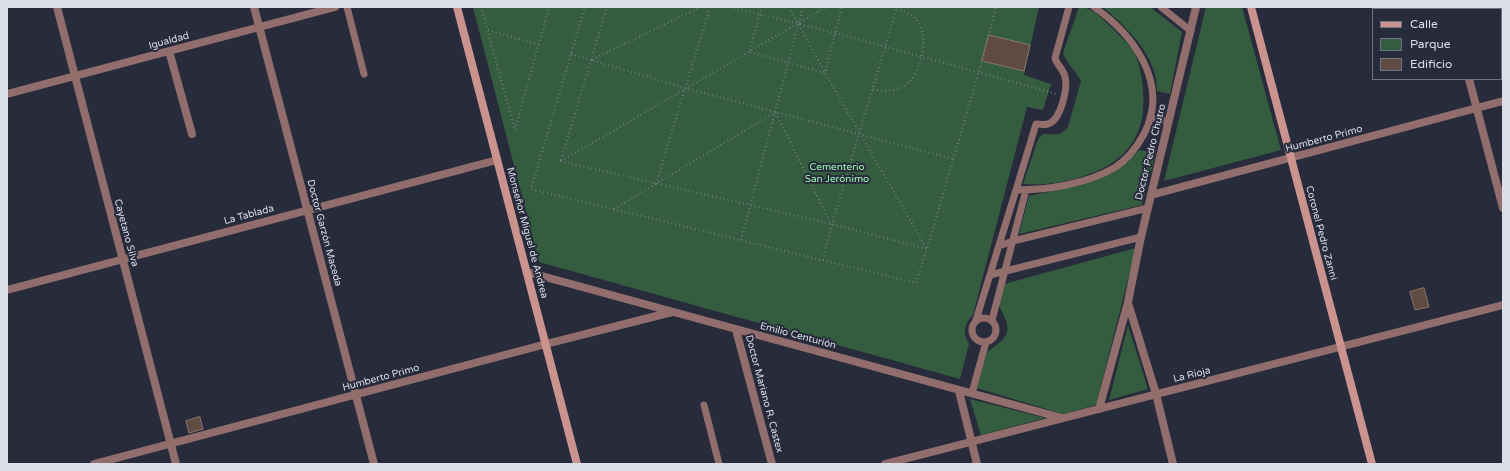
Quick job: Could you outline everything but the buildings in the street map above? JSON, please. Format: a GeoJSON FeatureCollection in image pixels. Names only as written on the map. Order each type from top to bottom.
{"type":"FeatureCollection","features":[{"type":"Feature","properties":{"kind":"main road","name":"Monseñor Miguel de Andrea"},"geometry":{"type":"LineString","coordinates":[[457,7],[578,464]]}},
{"type":"Feature","properties":{"kind":"main road","name":"Coronel Pedro Zanni"},"geometry":{"type":"LineString","coordinates":[[1251,7],[1372,464]]}},
{"type":"Feature","properties":{"kind":"street","name":"Cayetano Silva"},"geometry":{"type":"LineString","coordinates":[[57,7],[176,464]]}},
{"type":"Feature","properties":{"kind":"street","name":"Doctor Garzón Maceda"},"geometry":{"type":"LineString","coordinates":[[254,7],[374,464]]}},
{"type":"Feature","properties":{"kind":"street","name":"Igualdad"},"geometry":{"type":"LineString","coordinates":[[7,94],[335,7]]}},
{"type":"Feature","properties":{"kind":"street","name":"Doctor Pedro Chutro"},"geometry":{"type":"LineString","coordinates":[[1099,409],[1128,302],[1141,237],[1196,7]]}},
{"type":"Feature","properties":{"kind":"street"},"geometry":{"type":"LineString","coordinates":[[169,51],[192,134]]}},
{"type":"Feature","properties":{"kind":"street"},"geometry":{"type":"LineString","coordinates":[[1469,80],[1503,208]]}},
{"type":"Feature","properties":{"kind":"street","name":"Humberto Primo"},"geometry":{"type":"LineString","coordinates":[[1151,195],[1503,101]]}},
{"type":"Feature","properties":{"kind":"street","name":"La Tablada"},"geometry":{"type":"LineString","coordinates":[[7,290],[497,160]]}},
{"type":"Feature","properties":{"kind":"street","name":"Emilio Centurión"},"geometry":{"type":"LineString","coordinates":[[527,272],[959,391],[972,392],[1063,418]]}},
{"type":"Feature","properties":{"kind":"street","name":"Doctor Pedro Chutro"},"geometry":{"type":"LineString","coordinates":[[1128,302],[1156,394],[1173,464]]}},
{"type":"Feature","properties":{"kind":"street","name":"La Rioja"},"geometry":{"type":"LineString","coordinates":[[885,464],[1503,305]]}},
{"type":"Feature","properties":{"kind":"street","name":"Humberto Primo"},"geometry":{"type":"LineString","coordinates":[[94,464],[672,312]]}},
{"type":"Feature","properties":{"kind":"street","name":"Doctor Mariano R. Castex"},"geometry":{"type":"LineString","coordinates":[[736,330],[772,464]]}},
{"type":"Feature","properties":{"kind":"street"},"geometry":{"type":"LineString","coordinates":[[959,391],[977,464]]}},
{"type":"Feature","properties":{"kind":"lane"},"geometry":{"type":"LineString","coordinates":[[346,7],[364,74]]}},
{"type":"Feature","properties":{"kind":"lane"},"geometry":{"type":"LineString","coordinates":[[976,320],[984,317],[992,320],[997,331],[993,338],[986,342],[978,341],[973,335],[972,327],[976,320],[1036,124],[1048,124],[1054,121],[1058,115],[1066,90],[1065,76],[1055,58],[1069,7]]}},
{"type":"Feature","properties":{"kind":"lane"},"geometry":{"type":"LineString","coordinates":[[1016,190],[1060,186],[1100,175],[1115,167],[1128,157],[1139,143],[1146,128],[1150,117],[1152,96],[1150,79],[1145,63],[1136,48],[1115,23],[1094,7]]}},
{"type":"Feature","properties":{"kind":"lane"},"geometry":{"type":"LineString","coordinates":[[1161,7],[1191,31]]}},
{"type":"Feature","properties":{"kind":"lane"},"geometry":{"type":"LineString","coordinates":[[1150,117],[1169,122]]}},
{"type":"Feature","properties":{"kind":"lane"},"geometry":{"type":"LineString","coordinates":[[992,320],[1026,190]]}},
{"type":"Feature","properties":{"kind":"lane"},"geometry":{"type":"LineString","coordinates":[[999,246],[1013,241],[1148,208]]}},
{"type":"Feature","properties":{"kind":"lane"},"geometry":{"type":"LineString","coordinates":[[990,275],[1141,237]]}},
{"type":"Feature","properties":{"kind":"lane"},"geometry":{"type":"LineString","coordinates":[[972,392],[986,342]]}},
{"type":"Feature","properties":{"kind":"lane"},"geometry":{"type":"LineString","coordinates":[[704,405],[719,464]]}},
{"type":"Feature","properties":{"kind":"path"},"geometry":{"type":"LineString","coordinates":[[481,7],[515,130],[549,7]]}},
{"type":"Feature","properties":{"kind":"path"},"geometry":{"type":"LineString","coordinates":[[585,7],[531,189],[916,283],[979,73],[996,7]]}},
{"type":"Feature","properties":{"kind":"path"},"geometry":{"type":"LineString","coordinates":[[560,161],[607,7]]}},
{"type":"Feature","properties":{"kind":"path"},"geometry":{"type":"LineString","coordinates":[[591,60],[701,7]]}},
{"type":"Feature","properties":{"kind":"path"},"geometry":{"type":"LineString","coordinates":[[656,184],[710,7]]}},
{"type":"Feature","properties":{"kind":"path"},"geometry":{"type":"LineString","coordinates":[[730,7],[836,33],[1064,96]]}},
{"type":"Feature","properties":{"kind":"path"},"geometry":{"type":"LineString","coordinates":[[749,52],[762,7]]}},
{"type":"Feature","properties":{"kind":"path"},"geometry":{"type":"LineString","coordinates":[[789,7],[825,73],[927,249]]}},
{"type":"Feature","properties":{"kind":"path"},"geometry":{"type":"LineString","coordinates":[[741,240],[803,7]]}},
{"type":"Feature","properties":{"kind":"path"},"geometry":{"type":"LineString","coordinates":[[560,161],[826,7]]}},
{"type":"Feature","properties":{"kind":"path"},"geometry":{"type":"LineString","coordinates":[[825,73],[842,7]]}},
{"type":"Feature","properties":{"kind":"path"},"geometry":{"type":"LineString","coordinates":[[823,260],[832,224],[897,8],[915,18],[922,28],[924,42],[921,57],[914,76],[908,83],[892,91],[885,92],[873,89]]}},
{"type":"Feature","properties":{"kind":"path"},"geometry":{"type":"LineString","coordinates":[[487,30],[538,45]]}},
{"type":"Feature","properties":{"kind":"path"},"geometry":{"type":"LineString","coordinates":[[749,52],[825,73]]}},
{"type":"Feature","properties":{"kind":"path"},"geometry":{"type":"LineString","coordinates":[[571,54],[685,88],[953,159]]}},
{"type":"Feature","properties":{"kind":"path"},"geometry":{"type":"LineString","coordinates":[[614,209],[776,112]]}},
{"type":"Feature","properties":{"kind":"path"},"geometry":{"type":"LineString","coordinates":[[776,112],[832,224]]}},
{"type":"Feature","properties":{"kind":"path"},"geometry":{"type":"LineString","coordinates":[[560,161],[832,224],[927,249]]}},
{"type":"Feature","properties":{"kind":"green space","name":"Cementerio San Jerónimo"},"geometry":{"type":"Polygon","coordinates":[[[473,7],[1039,7],[1024,75],[1051,84],[1043,110],[1027,107],[973,315],[965,329],[965,336],[969,344],[960,379],[539,262],[473,7]]]}},
{"type":"Feature","properties":{"kind":"green space"},"geometry":{"type":"Polygon","coordinates":[[[1079,7],[1084,7],[1099,16],[1129,45],[1134,52],[1138,61],[1143,91],[1143,110],[1140,126],[1134,141],[1125,152],[1113,162],[1099,170],[1083,176],[1050,184],[1023,184],[1038,139],[1043,134],[1060,134],[1068,127],[1081,81],[1063,53],[1079,7]]]}},
{"type":"Feature","properties":{"kind":"green space"},"geometry":{"type":"Polygon","coordinates":[[[1103,7],[1150,7],[1182,32],[1170,94],[1157,91],[1156,78],[1147,54],[1122,24],[1103,7]]]}},
{"type":"Feature","properties":{"kind":"green space"},"geometry":{"type":"Polygon","coordinates":[[[1206,7],[1242,7],[1281,150],[1164,181],[1206,7]]]}},
{"type":"Feature","properties":{"kind":"green space"},"geometry":{"type":"Polygon","coordinates":[[[1139,150],[1156,153],[1142,205],[1019,234],[1029,196],[1081,185],[1127,162],[1139,150]]]}},
{"type":"Feature","properties":{"kind":"green space"},"geometry":{"type":"Polygon","coordinates":[[[1136,248],[1096,405],[1063,414],[977,388],[987,352],[1001,342],[1007,332],[1006,321],[999,306],[1004,284],[1136,248]]]}},
{"type":"Feature","properties":{"kind":"green space"},"geometry":{"type":"Polygon","coordinates":[[[1128,325],[1148,389],[1109,400],[1128,325]]]}},
{"type":"Feature","properties":{"kind":"green space"},"geometry":{"type":"Polygon","coordinates":[[[970,399],[1045,418],[981,435],[970,399]]]}}]}
